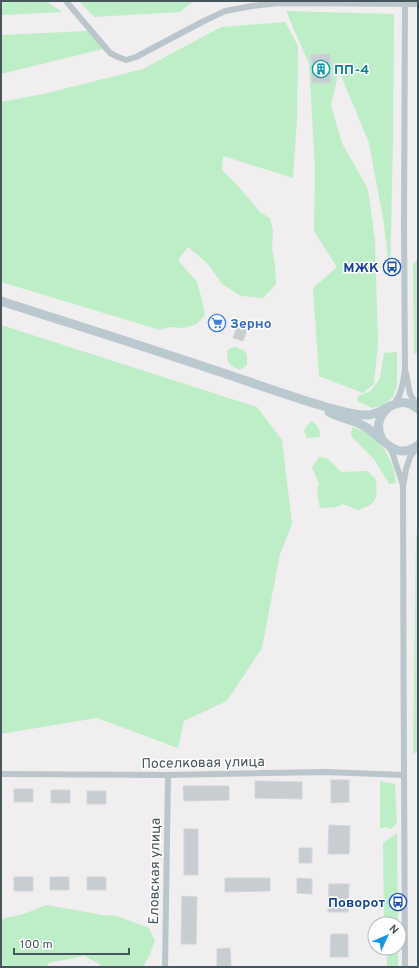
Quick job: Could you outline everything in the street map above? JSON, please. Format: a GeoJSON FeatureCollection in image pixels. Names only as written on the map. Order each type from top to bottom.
{"type":"FeatureCollection","features":[{"type":"Feature","properties":{"kind":"main road"},"geometry":{"type":"LineString","coordinates":[[1,301],[214,370],[273,391],[353,414],[370,415],[394,404],[401,403],[408,403],[418,408]]}},
{"type":"Feature","properties":{"kind":"main road"},"geometry":{"type":"LineString","coordinates":[[302,400],[332,414],[364,426],[392,448],[400,451],[409,450],[418,445]]}},
{"type":"Feature","properties":{"kind":"main road"},"geometry":{"type":"LineString","coordinates":[[385,443],[379,434],[378,423],[380,416],[384,411],[394,404]]}},
{"type":"Feature","properties":{"kind":"street"},"geometry":{"type":"LineString","coordinates":[[66,1],[110,53],[118,58],[126,60],[136,57],[226,11],[252,6],[279,3],[332,2],[418,4]]}},
{"type":"Feature","properties":{"kind":"street"},"geometry":{"type":"LineString","coordinates":[[405,4],[405,370],[410,394],[418,408]]}},
{"type":"Feature","properties":{"kind":"street"},"geometry":{"type":"LineString","coordinates":[[394,404],[400,394],[405,370]]}},
{"type":"Feature","properties":{"kind":"street"},"geometry":{"type":"LineString","coordinates":[[385,443],[392,452],[403,487]]}},
{"type":"Feature","properties":{"kind":"street"},"geometry":{"type":"LineString","coordinates":[[404,967],[403,487],[410,456],[418,445]]}},
{"type":"Feature","properties":{"kind":"street","name":"Поселковая улица"},"geometry":{"type":"LineString","coordinates":[[1,774],[325,772],[404,775]]}},
{"type":"Feature","properties":{"kind":"street","name":"Еловская улица"},"geometry":{"type":"LineString","coordinates":[[165,967],[168,774]]}},
{"type":"Feature","properties":{"kind":"green space"},"geometry":{"type":"Polygon","coordinates":[[[1,1],[46,1],[62,12],[1,15],[1,1]]]}},
{"type":"Feature","properties":{"kind":"green space"},"geometry":{"type":"Polygon","coordinates":[[[79,1],[194,1],[180,12],[94,17],[79,1]]]}},
{"type":"Feature","properties":{"kind":"green space"},"geometry":{"type":"Polygon","coordinates":[[[286,11],[394,14],[390,279],[384,224],[369,143],[339,71],[331,105],[342,143],[368,189],[375,240],[378,344],[374,384],[363,393],[319,376],[313,288],[337,267],[314,231],[315,167],[309,64],[286,11]]]}},
{"type":"Feature","properties":{"kind":"green space"},"geometry":{"type":"Polygon","coordinates":[[[285,22],[298,46],[297,119],[293,178],[223,156],[222,170],[260,212],[270,218],[273,231],[272,248],[276,284],[263,298],[241,296],[222,284],[208,264],[188,247],[178,260],[197,282],[205,315],[197,324],[184,328],[169,327],[160,330],[1,282],[1,102],[43,94],[143,69],[221,27],[285,22]]]}},
{"type":"Feature","properties":{"kind":"green space"},"geometry":{"type":"Polygon","coordinates":[[[88,31],[103,49],[1,74],[1,35],[88,31]]]}},
{"type":"Feature","properties":{"kind":"green space"},"geometry":{"type":"Polygon","coordinates":[[[418,259],[418,353],[414,354],[413,264],[418,259]]]}},
{"type":"Feature","properties":{"kind":"green space"},"geometry":{"type":"Polygon","coordinates":[[[1,325],[257,407],[282,440],[292,524],[280,554],[262,648],[227,701],[184,721],[178,748],[97,718],[1,734],[1,325]]]}},
{"type":"Feature","properties":{"kind":"green space"},"geometry":{"type":"Polygon","coordinates":[[[236,347],[245,351],[247,356],[247,365],[240,370],[233,367],[227,358],[227,351],[230,348],[236,347]]]}},
{"type":"Feature","properties":{"kind":"green space"},"geometry":{"type":"Polygon","coordinates":[[[397,352],[397,385],[393,397],[384,405],[372,408],[357,401],[358,396],[371,391],[380,378],[384,353],[397,352]]]}},
{"type":"Feature","properties":{"kind":"green space"},"geometry":{"type":"Polygon","coordinates":[[[312,421],[316,424],[320,431],[320,437],[307,438],[304,431],[307,425],[312,421]]]}},
{"type":"Feature","properties":{"kind":"green space"},"geometry":{"type":"Polygon","coordinates":[[[352,427],[363,431],[374,438],[385,450],[393,467],[396,483],[389,484],[374,459],[351,436],[352,427]]]}},
{"type":"Feature","properties":{"kind":"green space"},"geometry":{"type":"Polygon","coordinates":[[[319,457],[327,458],[341,472],[367,471],[375,478],[376,481],[377,493],[375,500],[369,506],[358,510],[343,504],[337,507],[320,508],[317,493],[319,484],[312,467],[319,457]]]}},
{"type":"Feature","properties":{"kind":"green space"},"geometry":{"type":"Polygon","coordinates":[[[418,532],[418,751],[413,754],[416,536],[418,532]]]}},
{"type":"Feature","properties":{"kind":"green space"},"geometry":{"type":"Polygon","coordinates":[[[380,781],[395,784],[397,823],[391,829],[385,827],[380,829],[380,781]]]}},
{"type":"Feature","properties":{"kind":"green space"},"geometry":{"type":"Polygon","coordinates":[[[397,833],[398,916],[384,916],[383,843],[397,833]]]}},
{"type":"Feature","properties":{"kind":"green space"},"geometry":{"type":"Polygon","coordinates":[[[46,905],[117,916],[149,928],[155,941],[143,967],[100,967],[100,964],[84,956],[48,963],[47,967],[2,967],[1,921],[5,918],[24,914],[46,905]]]}},
{"type":"Feature","properties":{"kind":"green space"},"geometry":{"type":"Polygon","coordinates":[[[387,956],[398,956],[398,967],[387,967],[387,956]]]}},
{"type":"Feature","properties":{"kind":"building","name":"ПП-4"},"geometry":{"type":"Polygon","coordinates":[[[330,54],[331,83],[312,83],[311,55],[330,54]]]}},
{"type":"Feature","properties":{"kind":"building"},"geometry":{"type":"Polygon","coordinates":[[[213,315],[226,321],[222,331],[209,326],[213,315]]]}},
{"type":"Feature","properties":{"kind":"building"},"geometry":{"type":"Polygon","coordinates":[[[239,321],[249,324],[243,341],[233,338],[239,321]]]}},
{"type":"Feature","properties":{"kind":"building"},"geometry":{"type":"Polygon","coordinates":[[[331,780],[349,780],[349,802],[331,803],[331,780]]]}},
{"type":"Feature","properties":{"kind":"building"},"geometry":{"type":"Polygon","coordinates":[[[255,781],[302,782],[302,799],[255,798],[255,781]]]}},
{"type":"Feature","properties":{"kind":"building"},"geometry":{"type":"Polygon","coordinates":[[[183,786],[229,786],[229,800],[184,801],[183,786]]]}},
{"type":"Feature","properties":{"kind":"building"},"geometry":{"type":"Polygon","coordinates":[[[14,789],[33,789],[33,802],[14,802],[14,789]]]}},
{"type":"Feature","properties":{"kind":"building"},"geometry":{"type":"Polygon","coordinates":[[[51,790],[70,790],[70,803],[51,803],[51,790]]]}},
{"type":"Feature","properties":{"kind":"building"},"geometry":{"type":"Polygon","coordinates":[[[87,791],[106,791],[106,804],[87,804],[87,791]]]}},
{"type":"Feature","properties":{"kind":"building"},"geometry":{"type":"Polygon","coordinates":[[[329,825],[350,826],[349,854],[328,854],[329,825]]]}},
{"type":"Feature","properties":{"kind":"building"},"geometry":{"type":"Polygon","coordinates":[[[184,829],[198,829],[198,875],[184,875],[184,829]]]}},
{"type":"Feature","properties":{"kind":"building"},"geometry":{"type":"Polygon","coordinates":[[[299,848],[312,848],[312,863],[299,863],[299,848]]]}},
{"type":"Feature","properties":{"kind":"building"},"geometry":{"type":"Polygon","coordinates":[[[14,877],[33,877],[33,891],[14,891],[14,877]]]}},
{"type":"Feature","properties":{"kind":"building"},"geometry":{"type":"Polygon","coordinates":[[[50,877],[69,877],[69,890],[50,890],[50,877]]]}},
{"type":"Feature","properties":{"kind":"building"},"geometry":{"type":"Polygon","coordinates":[[[87,877],[106,877],[106,890],[87,890],[87,877]]]}},
{"type":"Feature","properties":{"kind":"building"},"geometry":{"type":"Polygon","coordinates":[[[225,878],[270,878],[270,891],[225,892],[225,878]]]}},
{"type":"Feature","properties":{"kind":"building"},"geometry":{"type":"Polygon","coordinates":[[[297,878],[312,879],[312,894],[297,893],[297,878]]]}},
{"type":"Feature","properties":{"kind":"building"},"geometry":{"type":"Polygon","coordinates":[[[329,884],[349,884],[348,912],[328,912],[329,884]]]}},
{"type":"Feature","properties":{"kind":"building"},"geometry":{"type":"Polygon","coordinates":[[[182,896],[197,897],[196,944],[181,944],[182,896]]]}},
{"type":"Feature","properties":{"kind":"building"},"geometry":{"type":"Polygon","coordinates":[[[331,934],[348,934],[348,957],[330,957],[331,934]]]}},
{"type":"Feature","properties":{"kind":"building"},"geometry":{"type":"Polygon","coordinates":[[[230,948],[231,967],[217,967],[217,949],[230,948]]]}},
{"type":"Feature","properties":{"kind":"place","name":"ПП-4"},"geometry":{"type":"Point","coordinates":[321,69]}},
{"type":"Feature","properties":{"kind":"place","name":"МЖК"},"geometry":{"type":"Point","coordinates":[392,267]}},
{"type":"Feature","properties":{"kind":"place","name":"Зерно"},"geometry":{"type":"Point","coordinates":[217,323]}},
{"type":"Feature","properties":{"kind":"place","name":"Поворот"},"geometry":{"type":"Point","coordinates":[398,902]}}]}
